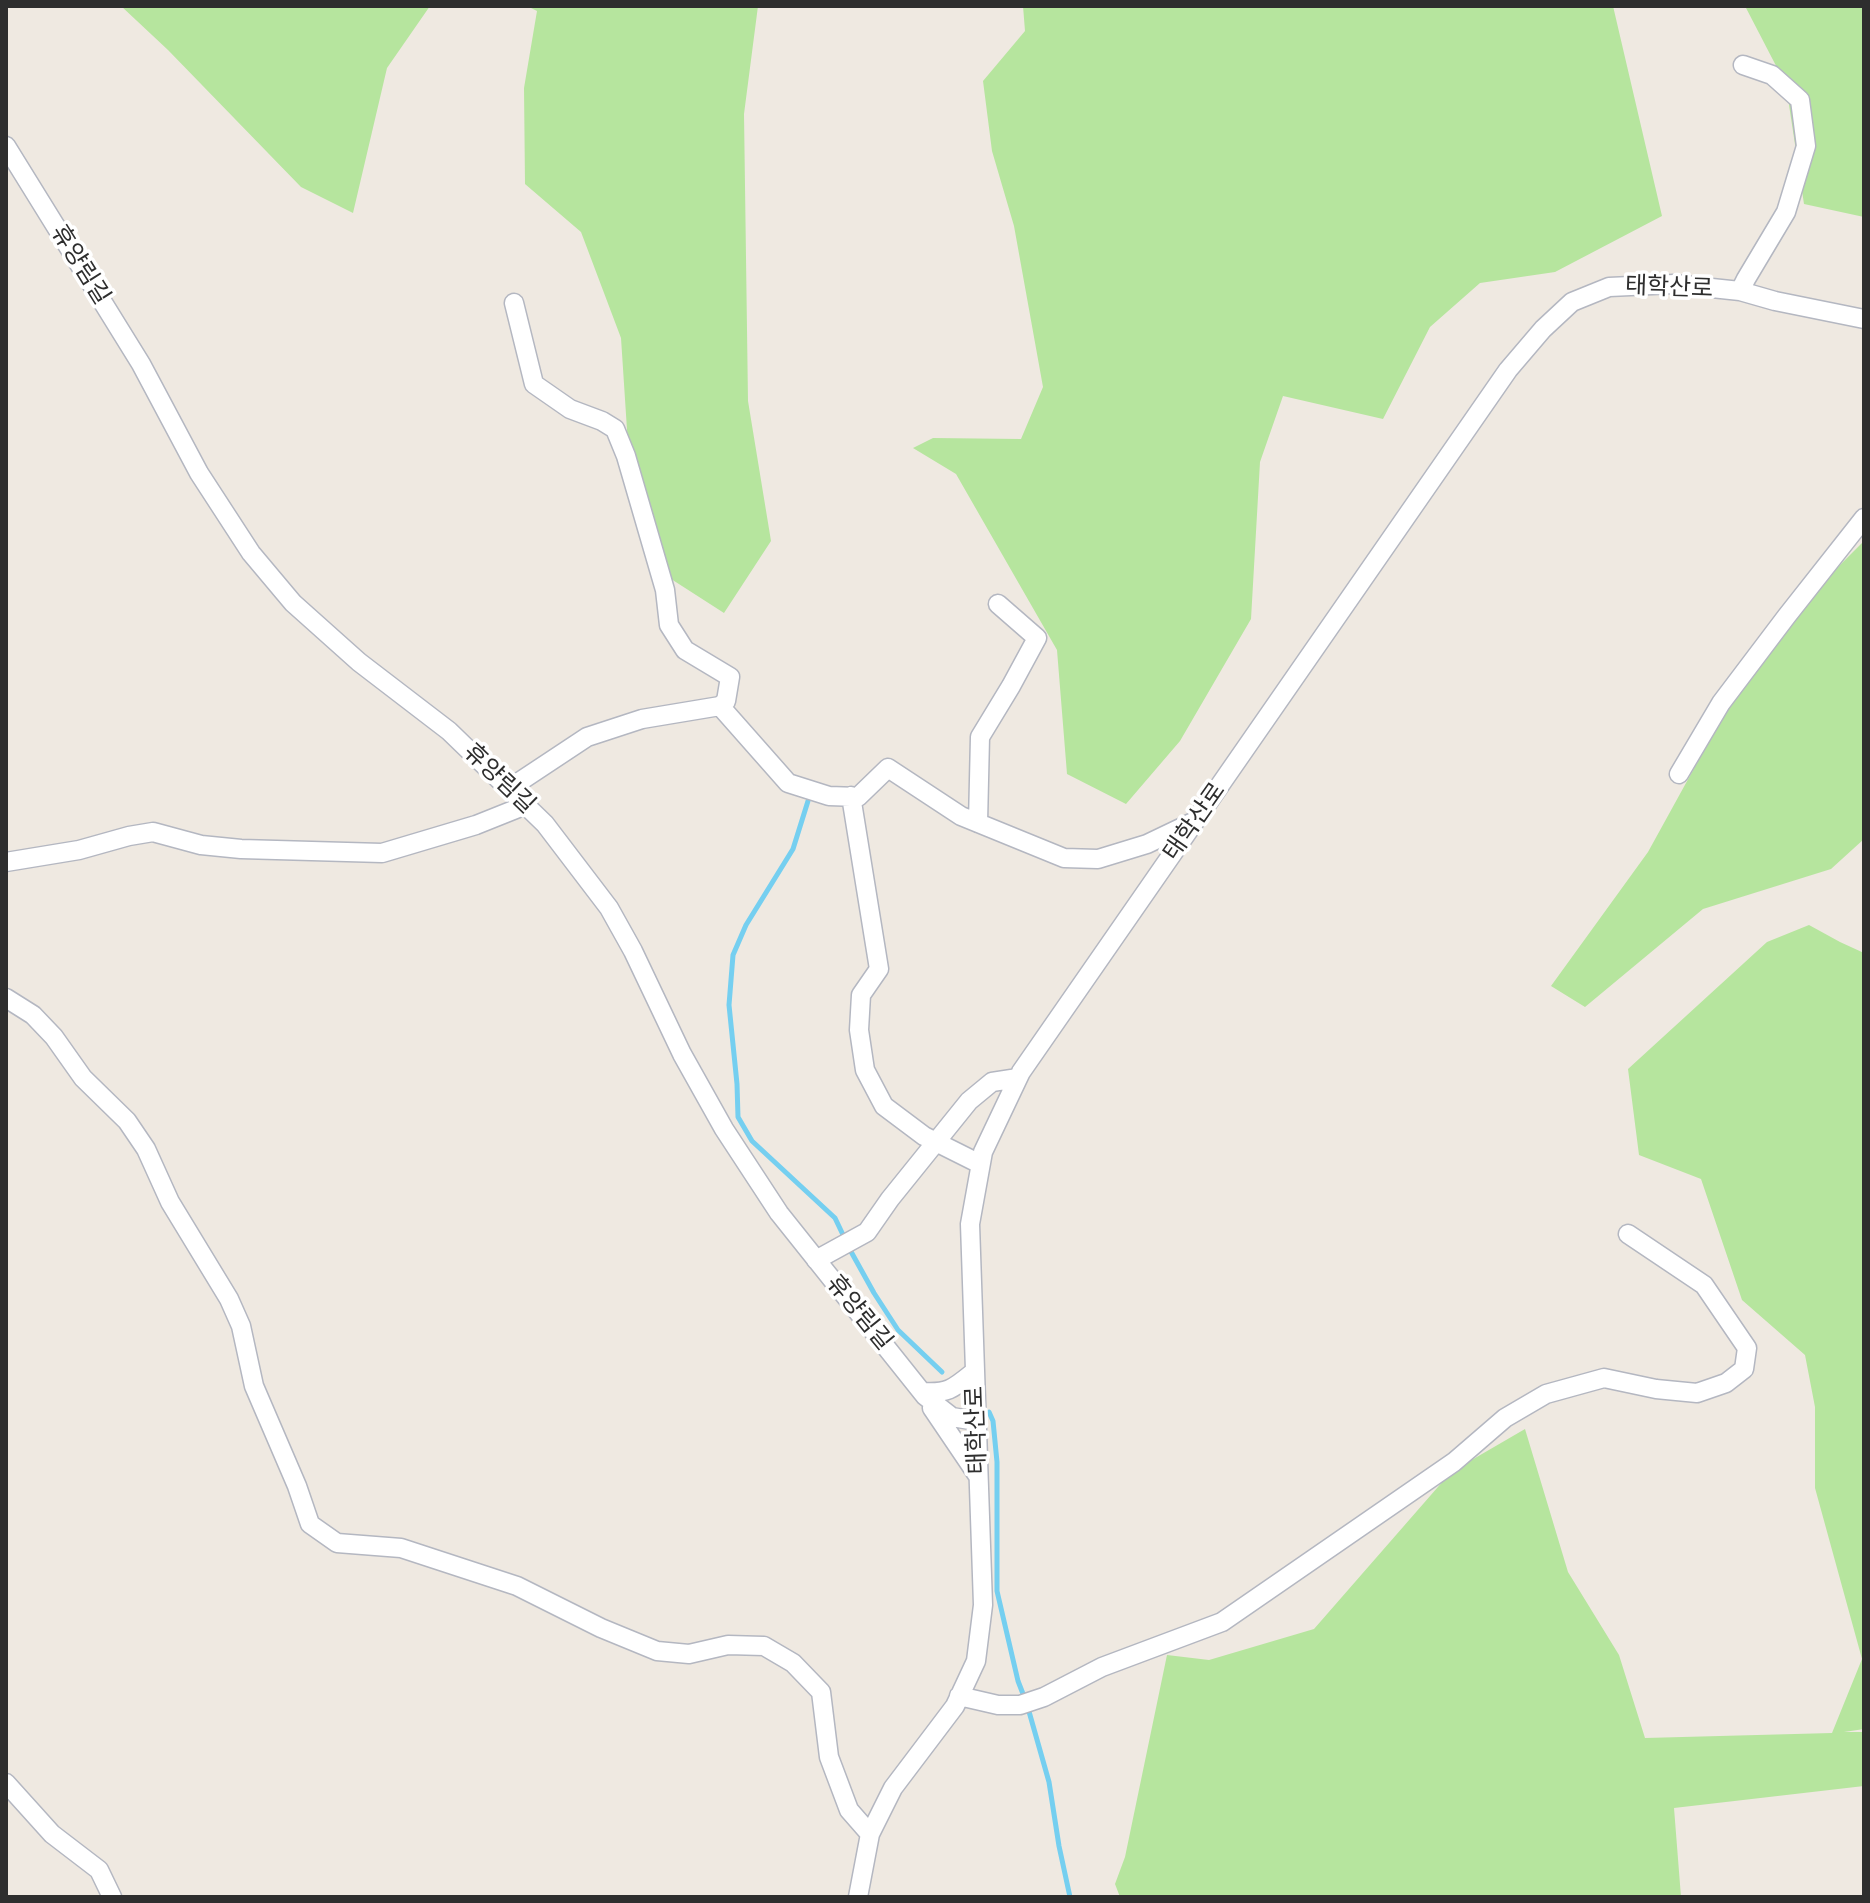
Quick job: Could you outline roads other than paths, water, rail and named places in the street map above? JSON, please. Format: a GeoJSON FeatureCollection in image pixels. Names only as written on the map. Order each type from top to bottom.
{"type":"FeatureCollection","features":[{"type":"Feature","properties":{"kind":"street"},"geometry":{"type":"LineString","coordinates":[[1740,291],[1786,212],[1806,146],[1800,100],[1772,75],[1743,65]]}},
{"type":"Feature","properties":{"kind":"street","name":"휴양림길"},"geometry":{"type":"LineString","coordinates":[[6,146],[141,364],[199,473],[251,553],[293,603],[359,662],[449,731],[545,824],[609,908],[682,1054],[724,1129],[779,1213],[922,1392],[952,1417],[976,1421]]}},
{"type":"Feature","properties":{"kind":"street","name":"태학산로"},"geometry":{"type":"LineString","coordinates":[[858,1897],[870,1834],[893,1788],[955,1706],[976,1661],[983,1605],[970,1224],[983,1152],[1018,1078],[1508,370],[1543,329],[1572,302],[1609,287],[1674,284],[1740,291],[1864,319]]}},
{"type":"Feature","properties":{"kind":"street"},"geometry":{"type":"LineString","coordinates":[[510,788],[587,737],[642,719],[720,706],[726,701],[730,677],[685,650],[669,625],[665,590],[626,456],[615,429],[570,409],[534,384],[514,303]]}},
{"type":"Feature","properties":{"kind":"street"},"geometry":{"type":"LineString","coordinates":[[1679,774],[1721,703],[1864,518]]}},
{"type":"Feature","properties":{"kind":"street"},"geometry":{"type":"LineString","coordinates":[[978,823],[980,737],[1037,638],[998,604]]}},
{"type":"Feature","properties":{"kind":"street"},"geometry":{"type":"LineString","coordinates":[[720,706],[788,783],[829,796],[858,797],[888,768],[961,816],[1064,858],[1098,859],[1147,844],[1195,821]]}},
{"type":"Feature","properties":{"kind":"street"},"geometry":{"type":"LineString","coordinates":[[851,796],[879,969],[861,995],[859,1030],[865,1070],[884,1106],[924,1136],[980,1164]]}},
{"type":"Feature","properties":{"kind":"street"},"geometry":{"type":"LineString","coordinates":[[6,862],[79,850],[153,832],[201,845],[241,849],[382,853],[476,825],[526,805]]}},
{"type":"Feature","properties":{"kind":"street"},"geometry":{"type":"LineString","coordinates":[[6,998],[33,1015],[54,1037],[83,1078],[127,1121],[146,1149],[170,1202],[229,1299],[241,1326],[254,1386],[310,1524],[337,1543],[401,1548],[517,1586],[601,1628],[657,1651],[689,1654],[728,1645],[764,1646],[793,1663],[821,1692],[829,1757],[849,1810],[870,1834]]}},
{"type":"Feature","properties":{"kind":"street"},"geometry":{"type":"LineString","coordinates":[[816,1260],[867,1232],[969,1101],[992,1082],[1018,1078]]}},
{"type":"Feature","properties":{"kind":"street"},"geometry":{"type":"LineString","coordinates":[[959,1696],[998,1705],[1020,1705],[1044,1697],[1102,1667],[1222,1622],[1454,1462],[1505,1418],[1546,1394],[1604,1378],[1656,1389],[1697,1393],[1726,1383],[1744,1369],[1747,1348],[1704,1285],[1628,1234]]}},
{"type":"Feature","properties":{"kind":"street"},"geometry":{"type":"LineString","coordinates":[[922,1392],[942,1393],[959,1385],[975,1371]]}},
{"type":"Feature","properties":{"kind":"street"},"geometry":{"type":"LineString","coordinates":[[922,1392],[979,1477]]}},
{"type":"Feature","properties":{"kind":"street"},"geometry":{"type":"LineString","coordinates":[[6,1783],[52,1834],[99,1870],[112,1897]]}},
{"type":"Feature","properties":{"kind":"waterway"},"geometry":{"type":"LineString","coordinates":[[808,801],[793,849],[746,925],[733,955],[729,1005],[738,1117],[752,1141],[835,1218],[845,1239]]}},
{"type":"Feature","properties":{"kind":"waterway"},"geometry":{"type":"LineString","coordinates":[[849,1248],[898,1330],[942,1372]]}},
{"type":"Feature","properties":{"kind":"waterway"},"geometry":{"type":"LineString","coordinates":[[989,1412],[993,1421],[997,1462],[997,1591],[1025,1699]]}},
{"type":"Feature","properties":{"kind":"waterway"},"geometry":{"type":"LineString","coordinates":[[1028,1708],[1049,1782],[1070,1897]]}}]}
